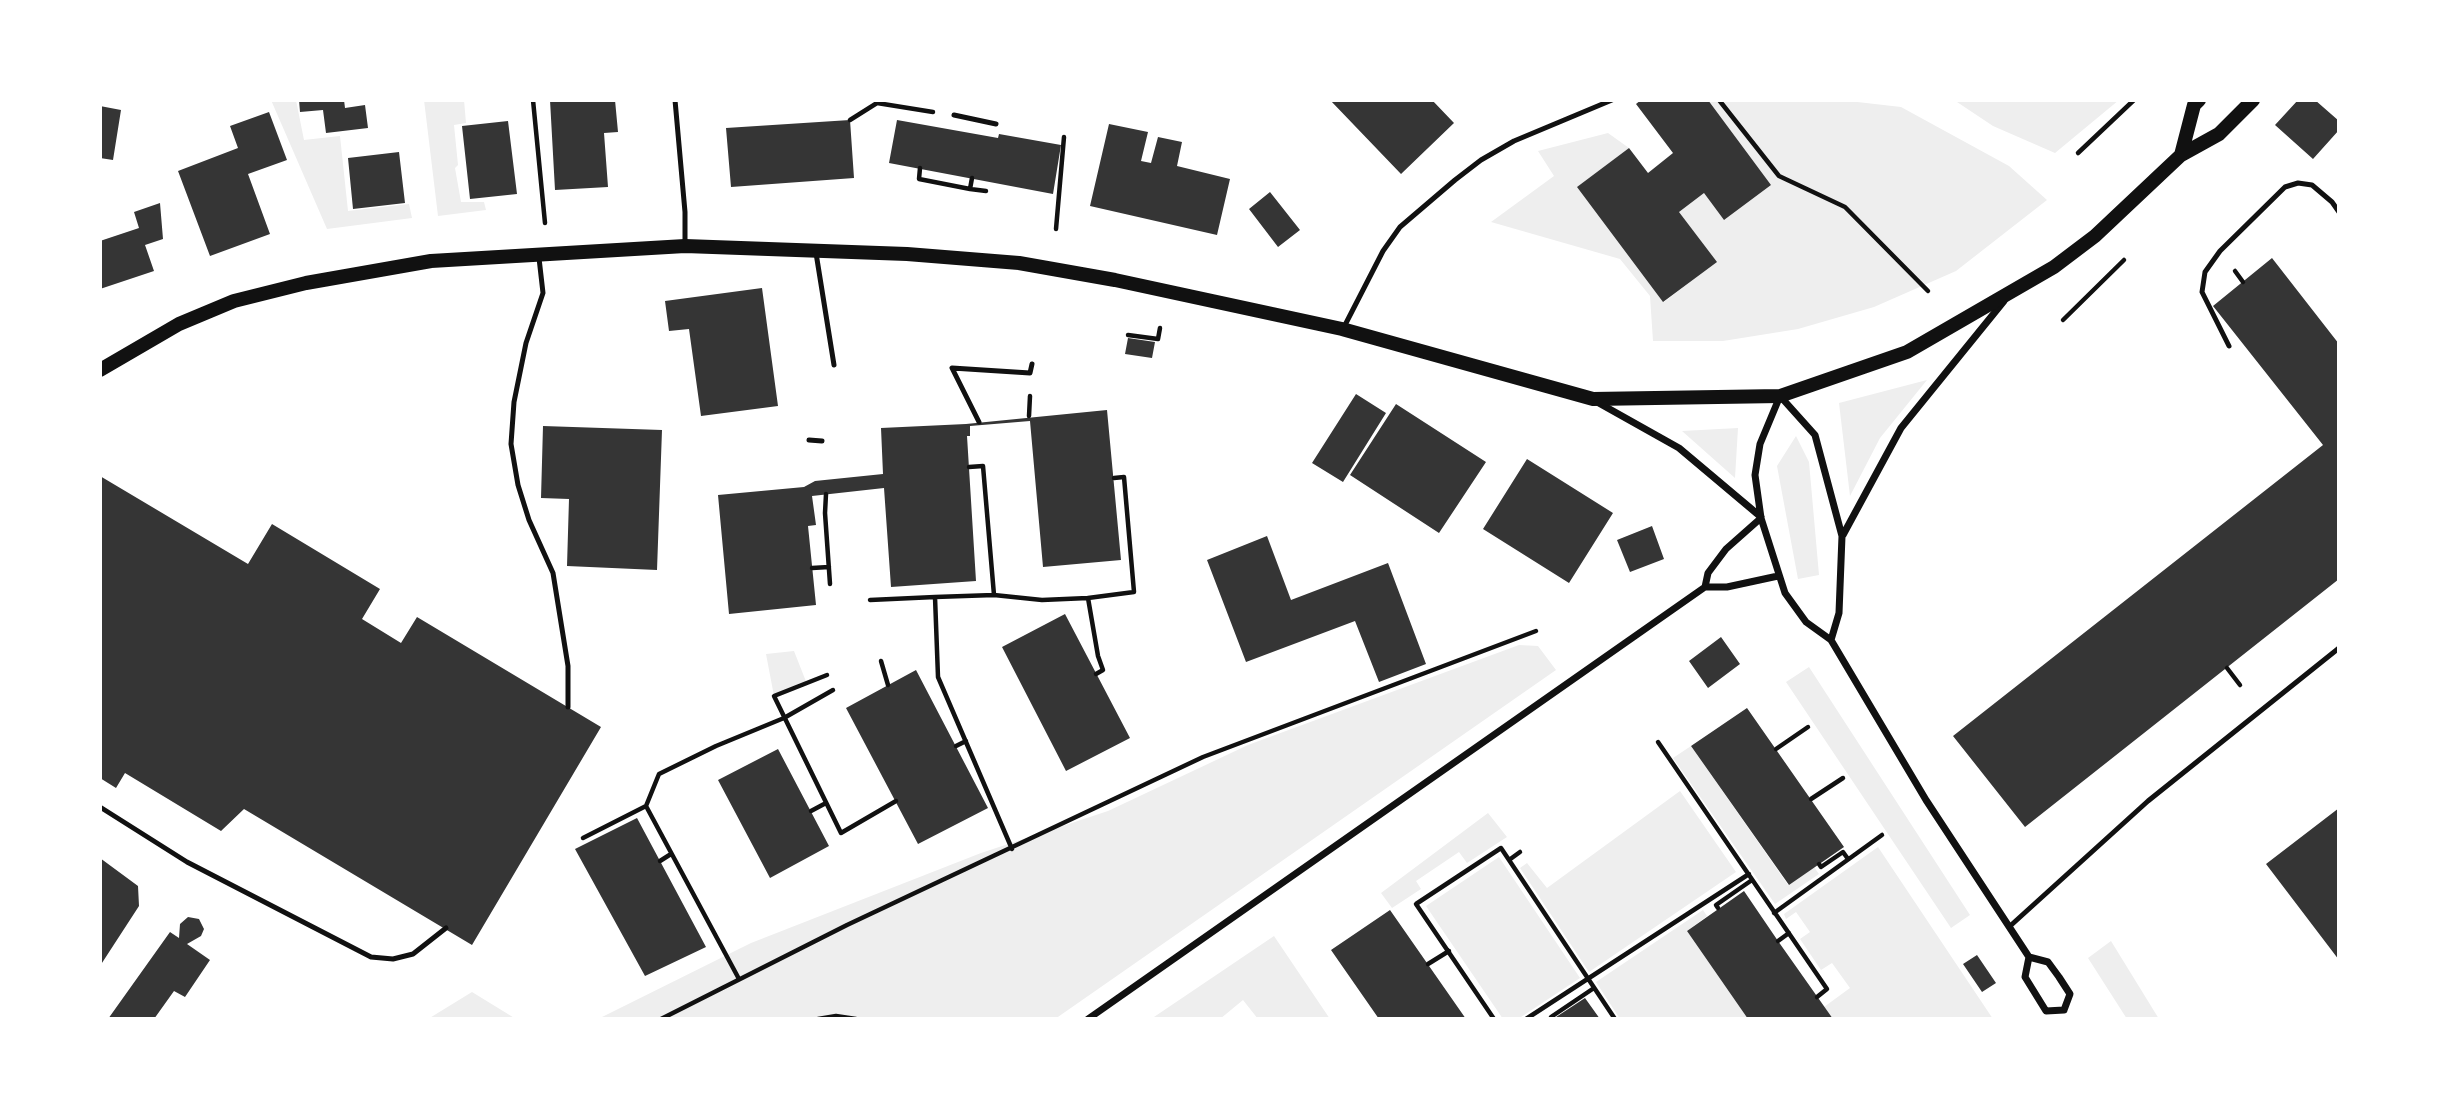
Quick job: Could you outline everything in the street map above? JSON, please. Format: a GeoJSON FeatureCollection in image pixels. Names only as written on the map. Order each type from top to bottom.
{"type":"FeatureCollection","features":[{"type":"Feature","properties":{"kind":"main road"},"geometry":{"type":"LineString","coordinates":[[2180,155],[2194,105],[2199,100]]}},
{"type":"Feature","properties":{"kind":"main road"},"geometry":{"type":"LineString","coordinates":[[100,370],[179,324],[234,300],[306,283],[431,261],[685,246],[907,254],[1019,263],[1115,280],[1342,329],[1592,400],[1780,396],[1907,352],[2054,267],[2095,236],[2180,155],[2219,134],[2253,100]]}},
{"type":"Feature","properties":{"kind":"street"},"geometry":{"type":"LineString","coordinates":[[1842,536],[1901,428],[2010,294]]}},
{"type":"Feature","properties":{"kind":"street"},"geometry":{"type":"LineString","coordinates":[[1831,640],[1839,613],[1842,536],[1815,435],[1780,396],[1760,444],[1755,475],[1761,518],[1778,576],[1792,605],[1806,622],[1831,640],[1926,800],[2029,957],[2048,961],[2059,977],[2070,994],[2064,1010]]}},
{"type":"Feature","properties":{"kind":"street"},"geometry":{"type":"LineString","coordinates":[[1592,400],[1678,448],[1761,518]]}},
{"type":"Feature","properties":{"kind":"street"},"geometry":{"type":"LineString","coordinates":[[1705,587],[1708,573],[1726,549],[1761,518]]}},
{"type":"Feature","properties":{"kind":"street"},"geometry":{"type":"LineString","coordinates":[[1088,1019],[1705,587],[1727,586],[1778,576]]}},
{"type":"Feature","properties":{"kind":"street"},"geometry":{"type":"LineString","coordinates":[[2029,957],[2025,977],[2046,1011],[2064,1010]]}},
{"type":"Feature","properties":{"kind":"street"},"geometry":{"type":"LineString","coordinates":[[2064,1010],[2070,1019]]}},
{"type":"Feature","properties":{"kind":"lane"},"geometry":{"type":"LineString","coordinates":[[675,100],[685,212],[685,246]]}},
{"type":"Feature","properties":{"kind":"lane"},"geometry":{"type":"LineString","coordinates":[[1342,329],[1383,251],[1400,228],[1455,180],[1481,160],[1514,141],[1612,100]]}},
{"type":"Feature","properties":{"kind":"lane"},"geometry":{"type":"LineString","coordinates":[[954,115],[996,124]]}},
{"type":"Feature","properties":{"kind":"lane"},"geometry":{"type":"LineString","coordinates":[[2229,346],[2202,292],[2205,272],[2220,251],[2285,187],[2298,183],[2312,186],[2332,202],[2339,212]]}},
{"type":"Feature","properties":{"kind":"lane"},"geometry":{"type":"LineString","coordinates":[[816,250],[834,365]]}},
{"type":"Feature","properties":{"kind":"lane"},"geometry":{"type":"LineString","coordinates":[[538,253],[543,293],[526,342],[516,390],[511,444],[518,485],[528,520],[553,573],[568,666],[568,707]]}},
{"type":"Feature","properties":{"kind":"lane"},"geometry":{"type":"LineString","coordinates":[[979,422],[952,368],[1031,373],[1032,364]]}},
{"type":"Feature","properties":{"kind":"lane"},"geometry":{"type":"LineString","coordinates":[[809,440],[822,441]]}},
{"type":"Feature","properties":{"kind":"lane"},"geometry":{"type":"LineString","coordinates":[[2009,927],[2148,801],[2339,648]]}},
{"type":"Feature","properties":{"kind":"lane"},"geometry":{"type":"LineString","coordinates":[[100,807],[187,862],[371,957],[393,959],[413,954],[446,928]]}},
{"type":"Feature","properties":{"kind":"path"},"geometry":{"type":"LineString","coordinates":[[533,100],[545,223]]}},
{"type":"Feature","properties":{"kind":"path"},"geometry":{"type":"LineString","coordinates":[[1718,100],[1779,176],[1844,207],[1928,291]]}},
{"type":"Feature","properties":{"kind":"path"},"geometry":{"type":"LineString","coordinates":[[2078,153],[2134,100]]}},
{"type":"Feature","properties":{"kind":"path"},"geometry":{"type":"LineString","coordinates":[[850,120],[877,103],[954,115]]}},
{"type":"Feature","properties":{"kind":"path"},"geometry":{"type":"LineString","coordinates":[[1056,229],[1064,137]]}},
{"type":"Feature","properties":{"kind":"path"},"geometry":{"type":"LineString","coordinates":[[920,168],[919,179],[986,191]]}},
{"type":"Feature","properties":{"kind":"path"},"geometry":{"type":"LineString","coordinates":[[970,189],[972,178]]}},
{"type":"Feature","properties":{"kind":"path"},"geometry":{"type":"LineString","coordinates":[[2063,320],[2124,260]]}},
{"type":"Feature","properties":{"kind":"path"},"geometry":{"type":"LineString","coordinates":[[1128,335],[1158,339],[1160,328]]}},
{"type":"Feature","properties":{"kind":"path"},"geometry":{"type":"LineString","coordinates":[[969,467],[983,466],[993,594]]}},
{"type":"Feature","properties":{"kind":"path"},"geometry":{"type":"LineString","coordinates":[[870,600],[993,594],[1042,600],[1134,592],[1124,477],[1114,478]]}},
{"type":"Feature","properties":{"kind":"path"},"geometry":{"type":"LineString","coordinates":[[826,494],[831,584]]}},
{"type":"Feature","properties":{"kind":"path"},"geometry":{"type":"LineString","coordinates":[[812,568],[830,567]]}},
{"type":"Feature","properties":{"kind":"path"},"geometry":{"type":"LineString","coordinates":[[935,597],[937,677],[1012,849]]}},
{"type":"Feature","properties":{"kind":"path"},"geometry":{"type":"LineString","coordinates":[[1088,598],[1103,670],[1096,674]]}},
{"type":"Feature","properties":{"kind":"path"},"geometry":{"type":"LineString","coordinates":[[661,1019],[670,1017],[847,925],[1203,757],[1536,631]]}},
{"type":"Feature","properties":{"kind":"path"},"geometry":{"type":"LineString","coordinates":[[881,661],[888,685]]}},
{"type":"Feature","properties":{"kind":"path"},"geometry":{"type":"LineString","coordinates":[[2227,668],[2240,685]]}},
{"type":"Feature","properties":{"kind":"path"},"geometry":{"type":"LineString","coordinates":[[827,675],[774,696],[841,833],[896,802]]}},
{"type":"Feature","properties":{"kind":"path"},"geometry":{"type":"LineString","coordinates":[[583,838],[646,806],[659,774],[716,746],[784,718],[833,690]]}},
{"type":"Feature","properties":{"kind":"path"},"geometry":{"type":"LineString","coordinates":[[1776,749],[1808,727]]}},
{"type":"Feature","properties":{"kind":"path"},"geometry":{"type":"LineString","coordinates":[[956,746],[966,741]]}},
{"type":"Feature","properties":{"kind":"path"},"geometry":{"type":"LineString","coordinates":[[1658,742],[1827,989],[1817,997]]}},
{"type":"Feature","properties":{"kind":"path"},"geometry":{"type":"LineString","coordinates":[[1811,799],[1843,778]]}},
{"type":"Feature","properties":{"kind":"path"},"geometry":{"type":"LineString","coordinates":[[811,811],[826,803]]}},
{"type":"Feature","properties":{"kind":"path"},"geometry":{"type":"LineString","coordinates":[[646,806],[739,979]]}},
{"type":"Feature","properties":{"kind":"path"},"geometry":{"type":"LineString","coordinates":[[1774,912],[1882,835]]}},
{"type":"Feature","properties":{"kind":"path"},"geometry":{"type":"LineString","coordinates":[[1491,1018],[1416,904],[1501,848],[1615,1019]]}},
{"type":"Feature","properties":{"kind":"path"},"geometry":{"type":"LineString","coordinates":[[1509,860],[1520,852]]}},
{"type":"Feature","properties":{"kind":"path"},"geometry":{"type":"LineString","coordinates":[[1819,864],[1821,867],[1843,852],[1848,859]]}},
{"type":"Feature","properties":{"kind":"path"},"geometry":{"type":"LineString","coordinates":[[660,861],[671,854]]}},
{"type":"Feature","properties":{"kind":"path"},"geometry":{"type":"LineString","coordinates":[[1718,908],[1716,905],[1751,877]]}},
{"type":"Feature","properties":{"kind":"path"},"geometry":{"type":"LineString","coordinates":[[1526,1019],[1751,877]]}},
{"type":"Feature","properties":{"kind":"path"},"geometry":{"type":"LineString","coordinates":[[1778,941],[1789,933]]}},
{"type":"Feature","properties":{"kind":"path"},"geometry":{"type":"LineString","coordinates":[[1428,964],[1449,951]]}},
{"type":"Feature","properties":{"kind":"path"},"geometry":{"type":"LineString","coordinates":[[1552,1019],[1551,1017],[1594,988]]}},
{"type":"Feature","properties":{"kind":"path"},"geometry":{"type":"LineString","coordinates":[[818,1019],[836,1016],[856,1019]]}},
{"type":"Feature","properties":{"kind":"shaded area"},"geometry":{"type":"Polygon","coordinates":[[[271,100],[296,100],[304,140],[340,136],[348,211],[409,204],[412,218],[327,229],[271,100]]]}},
{"type":"Feature","properties":{"kind":"shaded area"},"geometry":{"type":"Polygon","coordinates":[[[424,100],[464,100],[466,123],[454,125],[458,165],[455,168],[461,202],[484,202],[486,210],[438,216],[424,100]]]}},
{"type":"Feature","properties":{"kind":"shaded area"},"geometry":{"type":"Polygon","coordinates":[[[1708,100],[1840,100],[1901,107],[2009,166],[2047,200],[1956,271],[1874,307],[1798,329],[1723,341],[1653,341],[1650,296],[1620,259],[1491,222],[1554,176],[1538,151],[1608,133],[1629,148],[1578,187],[1664,302],[1716,262],[1679,212],[1704,193],[1724,220],[1771,185],[1708,100]]]}},
{"type":"Feature","properties":{"kind":"shaded area"},"geometry":{"type":"Polygon","coordinates":[[[1954,100],[2119,100],[2055,153],[1993,126],[1954,100]]]}},
{"type":"Feature","properties":{"kind":"shaded area"},"geometry":{"type":"Polygon","coordinates":[[[1927,380],[1880,438],[1850,496],[1839,403],[1927,380]]]}},
{"type":"Feature","properties":{"kind":"shaded area"},"geometry":{"type":"Polygon","coordinates":[[[1738,428],[1735,478],[1682,431],[1738,428]]]}},
{"type":"Feature","properties":{"kind":"shaded area"},"geometry":{"type":"Polygon","coordinates":[[[1796,436],[1809,462],[1819,575],[1798,579],[1777,466],[1796,436]]]}},
{"type":"Feature","properties":{"kind":"shaded area"},"geometry":{"type":"Polygon","coordinates":[[[1519,645],[1538,646],[1556,670],[1055,1019],[598,1019],[751,943],[981,853],[1108,811],[1248,745],[1519,645]]]}},
{"type":"Feature","properties":{"kind":"shaded area"},"geometry":{"type":"Polygon","coordinates":[[[794,651],[807,684],[774,696],[766,654],[794,651]]]}},
{"type":"Feature","properties":{"kind":"shaded area"},"geometry":{"type":"Polygon","coordinates":[[[1809,667],[1970,915],[1951,928],[1786,682],[1809,667]]]}},
{"type":"Feature","properties":{"kind":"shaded area"},"geometry":{"type":"Polygon","coordinates":[[[1691,746],[1788,885],[1814,867],[1819,874],[1775,904],[1673,758],[1691,746]]]}},
{"type":"Feature","properties":{"kind":"shaded area"},"geometry":{"type":"Polygon","coordinates":[[[1680,791],[1736,872],[1589,972],[1520,868],[1527,863],[1547,888],[1680,791]]]}},
{"type":"Feature","properties":{"kind":"shaded area"},"geometry":{"type":"Polygon","coordinates":[[[1488,813],[1507,837],[1467,863],[1459,852],[1416,881],[1421,889],[1392,908],[1381,893],[1488,813]]]}},
{"type":"Feature","properties":{"kind":"shaded area"},"geometry":{"type":"Polygon","coordinates":[[[1878,847],[1993,1019],[1833,1019],[1824,1007],[1850,988],[1832,963],[1821,970],[1800,939],[1810,932],[1796,912],[1786,919],[1784,914],[1878,847]]]}},
{"type":"Feature","properties":{"kind":"shaded area"},"geometry":{"type":"Polygon","coordinates":[[[1499,857],[1580,978],[1518,1019],[1503,1019],[1426,906],[1499,857]]]}},
{"type":"Feature","properties":{"kind":"shaded area"},"geometry":{"type":"Polygon","coordinates":[[[1703,910],[1707,916],[1687,931],[1748,1019],[1620,1019],[1596,982],[1703,910]]]}},
{"type":"Feature","properties":{"kind":"shaded area"},"geometry":{"type":"Polygon","coordinates":[[[1274,936],[1330,1019],[1258,1019],[1243,1000],[1220,1019],[1151,1019],[1274,936]]]}},
{"type":"Feature","properties":{"kind":"shaded area"},"geometry":{"type":"Polygon","coordinates":[[[2111,941],[2159,1019],[2127,1019],[2088,958],[2111,941]]]}},
{"type":"Feature","properties":{"kind":"shaded area"},"geometry":{"type":"Polygon","coordinates":[[[472,992],[516,1019],[428,1019],[472,992]]]}},
{"type":"Feature","properties":{"kind":"building"},"geometry":{"type":"Polygon","coordinates":[[[299,100],[344,100],[345,108],[365,105],[368,128],[326,133],[323,110],[300,112],[299,100]]]}},
{"type":"Feature","properties":{"kind":"building"},"geometry":{"type":"Polygon","coordinates":[[[550,100],[615,100],[618,132],[604,133],[608,187],[555,190],[550,100]]]}},
{"type":"Feature","properties":{"kind":"building"},"geometry":{"type":"Polygon","coordinates":[[[1330,100],[1432,100],[1454,123],[1401,174],[1330,100]]]}},
{"type":"Feature","properties":{"kind":"building"},"geometry":{"type":"Polygon","coordinates":[[[1641,100],[1708,100],[1771,185],[1724,220],[1704,193],[1679,212],[1717,262],[1663,302],[1577,187],[1629,148],[1648,173],[1673,153],[1636,104],[1641,100]]]}},
{"type":"Feature","properties":{"kind":"building"},"geometry":{"type":"Polygon","coordinates":[[[2298,100],[2315,100],[2339,121],[2339,130],[2313,159],[2275,125],[2298,100]]]}},
{"type":"Feature","properties":{"kind":"building"},"geometry":{"type":"Polygon","coordinates":[[[100,106],[121,110],[113,160],[100,158],[100,106]]]}},
{"type":"Feature","properties":{"kind":"building"},"geometry":{"type":"Polygon","coordinates":[[[269,112],[287,160],[248,174],[270,234],[210,256],[178,171],[238,148],[230,126],[269,112]]]}},
{"type":"Feature","properties":{"kind":"building"},"geometry":{"type":"Polygon","coordinates":[[[850,120],[854,178],[731,187],[726,128],[850,120]]]}},
{"type":"Feature","properties":{"kind":"building"},"geometry":{"type":"Polygon","coordinates":[[[897,120],[998,138],[999,134],[1061,145],[1053,194],[889,163],[897,120]]]}},
{"type":"Feature","properties":{"kind":"building"},"geometry":{"type":"Polygon","coordinates":[[[508,121],[517,194],[470,199],[462,126],[508,121]]]}},
{"type":"Feature","properties":{"kind":"building"},"geometry":{"type":"Polygon","coordinates":[[[1109,124],[1148,132],[1141,161],[1151,163],[1158,137],[1182,142],[1177,166],[1230,179],[1217,235],[1090,206],[1109,124]]]}},
{"type":"Feature","properties":{"kind":"building"},"geometry":{"type":"Polygon","coordinates":[[[399,152],[405,203],[353,209],[348,158],[399,152]]]}},
{"type":"Feature","properties":{"kind":"building"},"geometry":{"type":"Polygon","coordinates":[[[1270,192],[1300,230],[1278,247],[1249,209],[1270,192]]]}},
{"type":"Feature","properties":{"kind":"building"},"geometry":{"type":"Polygon","coordinates":[[[160,203],[163,239],[145,245],[154,271],[100,289],[100,241],[139,228],[134,212],[160,203]]]}},
{"type":"Feature","properties":{"kind":"building"},"geometry":{"type":"Polygon","coordinates":[[[2272,258],[2339,344],[2339,579],[2025,827],[1953,736],[2323,445],[2213,306],[2272,258]]]}},
{"type":"Feature","properties":{"kind":"building"},"geometry":{"type":"Polygon","coordinates":[[[762,288],[778,406],[701,416],[689,329],[669,331],[665,301],[762,288]]]}},
{"type":"Feature","properties":{"kind":"building"},"geometry":{"type":"Polygon","coordinates":[[[1128,338],[1155,342],[1152,358],[1125,354],[1128,338]]]}},
{"type":"Feature","properties":{"kind":"building"},"geometry":{"type":"Polygon","coordinates":[[[1356,394],[1386,413],[1343,482],[1312,463],[1356,394]]]}},
{"type":"Feature","properties":{"kind":"building"},"geometry":{"type":"Polygon","coordinates":[[[1396,404],[1486,462],[1439,533],[1350,475],[1396,404]]]}},
{"type":"Feature","properties":{"kind":"building"},"geometry":{"type":"Polygon","coordinates":[[[1107,410],[1121,560],[1043,567],[1030,421],[970,426],[970,436],[967,436],[976,581],[891,587],[884,488],[812,496],[816,525],[808,526],[816,605],[729,614],[718,495],[804,487],[815,481],[883,474],[881,428],[966,424],[1107,410]]]}},
{"type":"Feature","properties":{"kind":"building"},"geometry":{"type":"Polygon","coordinates":[[[543,426],[662,430],[657,570],[567,566],[569,499],[541,498],[543,426]]]}},
{"type":"Feature","properties":{"kind":"building"},"geometry":{"type":"Polygon","coordinates":[[[1527,459],[1613,513],[1569,583],[1483,529],[1527,459]]]}},
{"type":"Feature","properties":{"kind":"building"},"geometry":{"type":"Polygon","coordinates":[[[100,476],[248,564],[272,524],[380,589],[362,619],[401,643],[417,617],[601,727],[472,945],[244,809],[221,831],[125,773],[116,788],[100,778],[100,476]]]}},
{"type":"Feature","properties":{"kind":"building"},"geometry":{"type":"Polygon","coordinates":[[[1652,526],[1664,559],[1630,572],[1617,540],[1652,526]]]}},
{"type":"Feature","properties":{"kind":"building"},"geometry":{"type":"Polygon","coordinates":[[[1267,536],[1291,600],[1388,563],[1426,664],[1379,682],[1355,621],[1246,662],[1207,560],[1267,536]]]}},
{"type":"Feature","properties":{"kind":"building"},"geometry":{"type":"Polygon","coordinates":[[[1065,614],[1130,738],[1066,771],[1002,647],[1065,614]]]}},
{"type":"Feature","properties":{"kind":"building"},"geometry":{"type":"Polygon","coordinates":[[[1721,637],[1740,664],[1708,688],[1689,661],[1721,637]]]}},
{"type":"Feature","properties":{"kind":"building"},"geometry":{"type":"Polygon","coordinates":[[[916,670],[988,808],[918,844],[846,708],[916,670]]]}},
{"type":"Feature","properties":{"kind":"building"},"geometry":{"type":"Polygon","coordinates":[[[1747,708],[1844,847],[1789,885],[1691,746],[1747,708]]]}},
{"type":"Feature","properties":{"kind":"building"},"geometry":{"type":"Polygon","coordinates":[[[778,749],[829,846],[770,878],[718,780],[778,749]]]}},
{"type":"Feature","properties":{"kind":"building"},"geometry":{"type":"Polygon","coordinates":[[[2339,808],[2339,960],[2266,864],[2339,808]]]}},
{"type":"Feature","properties":{"kind":"building"},"geometry":{"type":"Polygon","coordinates":[[[637,818],[706,947],[645,976],[575,849],[637,818]]]}},
{"type":"Feature","properties":{"kind":"building"},"geometry":{"type":"Polygon","coordinates":[[[100,858],[138,886],[139,906],[100,966],[100,858]]]}},
{"type":"Feature","properties":{"kind":"building"},"geometry":{"type":"Polygon","coordinates":[[[1744,891],[1833,1019],[1748,1019],[1687,931],[1744,891]]]}},
{"type":"Feature","properties":{"kind":"building"},"geometry":{"type":"Polygon","coordinates":[[[1390,910],[1466,1019],[1379,1019],[1331,950],[1390,910]]]}},
{"type":"Feature","properties":{"kind":"building"},"geometry":{"type":"Polygon","coordinates":[[[188,917],[199,919],[204,929],[201,936],[187,944],[210,960],[185,997],[174,991],[154,1019],[108,1019],[170,932],[179,938],[180,924],[188,917]]]}},
{"type":"Feature","properties":{"kind":"building"},"geometry":{"type":"Polygon","coordinates":[[[1977,955],[1996,983],[1982,992],[1963,964],[1977,955]]]}},
{"type":"Feature","properties":{"kind":"building"},"geometry":{"type":"Polygon","coordinates":[[[1585,998],[1600,1019],[1553,1019],[1585,998]]]}}]}
